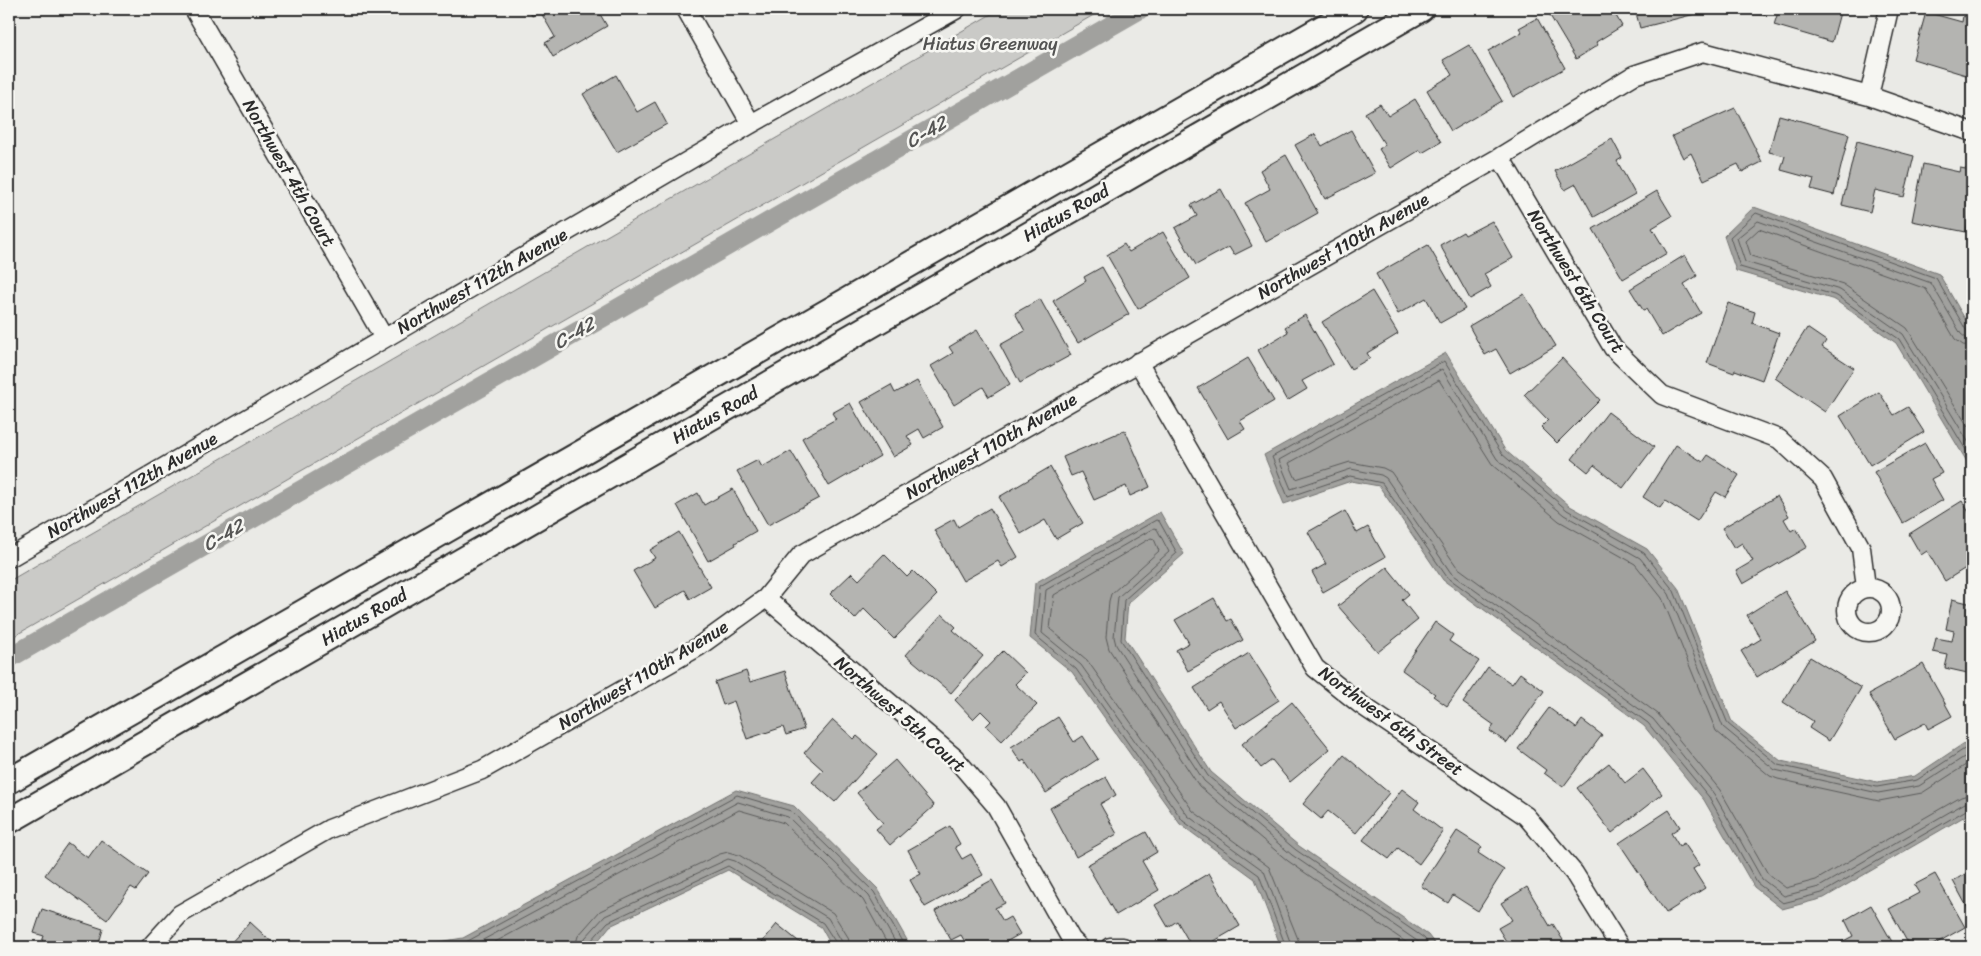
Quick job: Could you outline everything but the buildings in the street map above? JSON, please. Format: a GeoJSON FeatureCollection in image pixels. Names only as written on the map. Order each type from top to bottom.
{"type":"FeatureCollection","features":[{"type":"Feature","properties":{"kind":"main road","name":"Hiatus Road"},"geometry":{"type":"LineString","coordinates":[[9,781],[1355,9]]}},
{"type":"Feature","properties":{"kind":"main road","name":"Hiatus Road"},"geometry":{"type":"LineString","coordinates":[[9,821],[1420,9]]}},
{"type":"Feature","properties":{"kind":"main road"},"geometry":{"type":"LineString","coordinates":[[654,411],[670,440]]}},
{"type":"Feature","properties":{"kind":"street","name":"Northwest 4th Court"},"geometry":{"type":"LineString","coordinates":[[194,9],[384,338]]}},
{"type":"Feature","properties":{"kind":"street"},"geometry":{"type":"LineString","coordinates":[[686,9],[751,124]]}},
{"type":"Feature","properties":{"kind":"street","name":"Northwest 112th Avenue"},"geometry":{"type":"LineString","coordinates":[[9,558],[751,124],[957,9]]}},
{"type":"Feature","properties":{"kind":"street"},"geometry":{"type":"LineString","coordinates":[[1869,96],[1889,9]]}},
{"type":"Feature","properties":{"kind":"street","name":"Northwest 110th Avenue"},"geometry":{"type":"LineString","coordinates":[[150,947],[180,914],[329,829],[482,770],[698,646],[766,598],[801,555],[1500,157],[1634,76],[1703,52],[1869,96],[1972,132]]}},
{"type":"Feature","properties":{"kind":"street","name":"Northwest 6th Court"},"geometry":{"type":"LineString","coordinates":[[1500,157],[1614,348],[1662,395],[1779,439],[1823,479],[1860,548],[1866,587]]}},
{"type":"Feature","properties":{"kind":"street","name":"Northwest 6th Street"},"geometry":{"type":"LineString","coordinates":[[1138,362],[1315,668],[1360,704],[1526,816],[1574,873],[1620,947]]}},
{"type":"Feature","properties":{"kind":"street","name":"Northwest 5th Court"},"geometry":{"type":"LineString","coordinates":[[766,598],[955,758],[996,806],[1071,939],[1079,947]]}},
{"type":"Feature","properties":{"kind":"street"},"geometry":{"type":"LineString","coordinates":[[1110,947],[1123,947]]}},
{"type":"Feature","properties":{"kind":"green space","name":"Hiatus Greenway"},"geometry":{"type":"Polygon","coordinates":[[[1000,9],[1104,9],[9,639],[9,581],[1000,9]]]}},
{"type":"Feature","properties":{"kind":"water"},"geometry":{"type":"Polygon","coordinates":[[[1754,207],[1939,274],[1972,331],[1972,470],[1896,343],[1835,300],[1736,271],[1724,236],[1754,207]]]}},
{"type":"Feature","properties":{"kind":"water"},"geometry":{"type":"Polygon","coordinates":[[[1446,353],[1505,450],[1570,506],[1647,549],[1678,588],[1732,722],[1781,761],[1877,782],[1915,776],[1972,738],[1972,812],[1824,898],[1782,909],[1754,887],[1704,800],[1644,726],[1443,580],[1379,486],[1351,481],[1284,504],[1264,455],[1446,353]]]}},
{"type":"Feature","properties":{"kind":"water"},"geometry":{"type":"Polygon","coordinates":[[[1160,512],[1184,554],[1128,603],[1125,638],[1211,772],[1299,846],[1428,935],[1437,947],[1281,947],[1255,879],[1180,824],[1072,672],[1030,638],[1035,583],[1160,512]]]}},
{"type":"Feature","properties":{"kind":"water"},"geometry":{"type":"Polygon","coordinates":[[[736,790],[794,806],[878,889],[911,947],[832,947],[821,927],[728,870],[610,926],[593,947],[409,947],[463,938],[736,790]]]}},
{"type":"Feature","properties":{"kind":"waterway","name":"C-42"},"geometry":{"type":"LineString","coordinates":[[9,658],[1140,9]]}}]}
